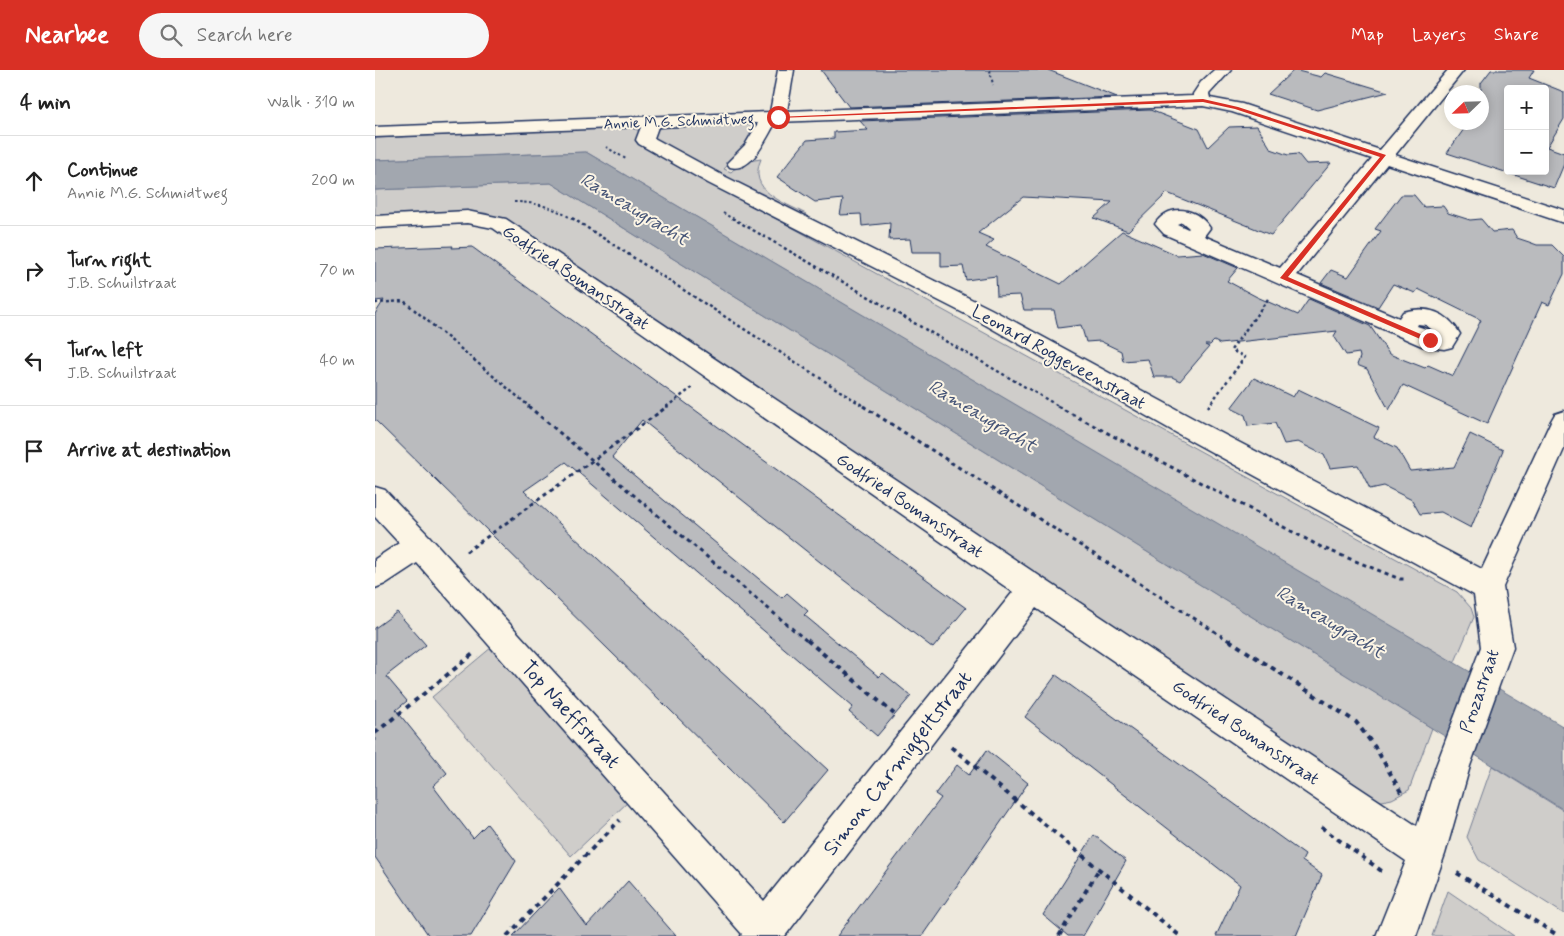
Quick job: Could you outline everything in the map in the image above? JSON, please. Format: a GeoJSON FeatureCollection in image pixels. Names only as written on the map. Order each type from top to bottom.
{"type":"FeatureCollection","features":[{"type":"Feature","properties":{"kind":"street"},"geometry":{"type":"LineString","coordinates":[[736,163],[752,148],[774,117],[786,70]]}},
{"type":"Feature","properties":{"kind":"street"},"geometry":{"type":"LineString","coordinates":[[1203,101],[1201,94],[1207,85],[1223,70]]}},
{"type":"Feature","properties":{"kind":"street"},"geometry":{"type":"LineString","coordinates":[[1283,278],[1456,70]]}},
{"type":"Feature","properties":{"kind":"street","name":"Annie M.G. Schmidtweg"},"geometry":{"type":"LineString","coordinates":[[375,132],[1203,101],[1236,108],[1564,217]]}},
{"type":"Feature","properties":{"kind":"street","name":"Leonard Roggeveenstraat"},"geometry":{"type":"LineString","coordinates":[[651,122],[645,140],[715,179],[983,314],[1191,429],[1488,587]]}},
{"type":"Feature","properties":{"kind":"street","name":"Godfried Bomansstraat"},"geometry":{"type":"LineString","coordinates":[[375,222],[467,217],[499,223],[1033,588],[1428,848]]}},
{"type":"Feature","properties":{"kind":"street"},"geometry":{"type":"LineString","coordinates":[[1191,238],[1404,329]]}},
{"type":"Feature","properties":{"kind":"street"},"geometry":{"type":"LineString","coordinates":[[1488,587],[1564,421]]}},
{"type":"Feature","properties":{"kind":"street","name":"Top Naeffstraat"},"geometry":{"type":"LineString","coordinates":[[375,498],[644,796],[763,934]]}},
{"type":"Feature","properties":{"kind":"street"},"geometry":{"type":"LineString","coordinates":[[375,575],[419,545]]}},
{"type":"Feature","properties":{"kind":"street","name":"Prozastraat"},"geometry":{"type":"LineString","coordinates":[[1396,936],[1428,848],[1453,766],[1497,647],[1488,587]]}},
{"type":"Feature","properties":{"kind":"street","name":"Simon Carmiggeltstraat"},"geometry":{"type":"LineString","coordinates":[[763,934],[1033,588]]}},
{"type":"Feature","properties":{"kind":"path"},"geometry":{"type":"LineString","coordinates":[[601,145],[632,162]]}},
{"type":"Feature","properties":{"kind":"path"},"geometry":{"type":"LineString","coordinates":[[512,202],[531,202],[559,210],[1356,722],[1377,750],[1428,848],[1559,936]]}},
{"type":"Feature","properties":{"kind":"path"},"geometry":{"type":"LineString","coordinates":[[715,208],[1060,406],[1321,547],[1400,579],[1409,578]]}},
{"type":"Feature","properties":{"kind":"path"},"geometry":{"type":"LineString","coordinates":[[1191,429],[1245,357],[1231,350],[1283,278]]}},
{"type":"Feature","properties":{"kind":"path"},"geometry":{"type":"LineString","coordinates":[[375,303],[404,301],[593,460],[923,730],[1099,869],[1180,936]]}},
{"type":"Feature","properties":{"kind":"path"},"geometry":{"type":"LineString","coordinates":[[441,569],[694,386]]}},
{"type":"Feature","properties":{"kind":"path"},"geometry":{"type":"LineString","coordinates":[[375,733],[499,634]]}},
{"type":"Feature","properties":{"kind":"path"},"geometry":{"type":"LineString","coordinates":[[507,936],[644,796]]}},
{"type":"Feature","properties":{"kind":"path"},"geometry":{"type":"LineString","coordinates":[[1059,936],[1099,869]]}},
{"type":"Feature","properties":{"kind":"shaded area"},"geometry":{"type":"Polygon","coordinates":[[[762,122],[757,134],[724,169],[731,172],[742,162],[761,159],[758,170],[759,179],[763,187],[778,200],[806,214],[802,217],[656,140],[653,135],[656,130],[664,126],[762,122]]]}},
{"type":"Feature","properties":{"kind":"shaded area"},"geometry":{"type":"Polygon","coordinates":[[[627,127],[638,130],[639,134],[733,195],[1457,592],[1471,608],[1474,617],[1454,664],[586,152],[375,160],[375,138],[627,127]]]}},
{"type":"Feature","properties":{"kind":"shaded area"},"geometry":{"type":"Polygon","coordinates":[[[551,183],[1432,728],[1409,790],[1392,799],[1377,802],[513,224],[485,213],[375,216],[375,190],[551,183]]]}},
{"type":"Feature","properties":{"kind":"shaded area"},"geometry":{"type":"Polygon","coordinates":[[[492,647],[629,801],[571,856],[432,697],[492,647]]]}},
{"type":"Feature","properties":{"kind":"shaded area"},"geometry":{"type":"Polygon","coordinates":[[[1492,766],[1564,811],[1564,914],[1479,860],[1467,837],[1492,766]]]}},
{"type":"Feature","properties":{"kind":"shaded area"},"geometry":{"type":"Polygon","coordinates":[[[1448,891],[1514,936],[1432,936],[1448,891]]]}},
{"type":"Feature","properties":{"kind":"water","name":"Rameaugracht"},"geometry":{"type":"Polygon","coordinates":[[[586,152],[1564,727],[1564,810],[551,183],[375,190],[375,160],[586,152]]]}},
{"type":"Feature","properties":{"kind":"building"},"geometry":{"type":"Polygon","coordinates":[[[821,70],[1048,70],[1117,97],[849,107],[821,70]]]}},
{"type":"Feature","properties":{"kind":"building"},"geometry":{"type":"Polygon","coordinates":[[[1294,70],[1321,77],[1325,73],[1388,92],[1317,110],[1268,94],[1294,70]]]}},
{"type":"Feature","properties":{"kind":"building"},"geometry":{"type":"Polygon","coordinates":[[[1491,70],[1534,70],[1529,78],[1546,85],[1504,85],[1504,172],[1447,153],[1463,130],[1489,130],[1489,85],[1481,85],[1491,70]]]}},
{"type":"Feature","properties":{"kind":"building"},"geometry":{"type":"Polygon","coordinates":[[[1549,86],[1564,92],[1564,119],[1549,144],[1549,86]]]}},
{"type":"Feature","properties":{"kind":"building"},"geometry":{"type":"Polygon","coordinates":[[[1150,110],[1199,129],[1208,147],[1229,127],[1257,126],[1271,149],[1288,155],[1298,154],[1306,164],[1331,163],[1271,235],[1167,193],[1128,231],[1094,218],[1112,202],[1023,197],[978,233],[994,240],[986,247],[1061,284],[1122,231],[1177,255],[1203,253],[1238,268],[1227,281],[1257,297],[1298,315],[1309,299],[1370,326],[1389,354],[1425,368],[1428,365],[1453,376],[1481,320],[1418,289],[1415,293],[1393,284],[1378,307],[1321,283],[1331,270],[1348,277],[1381,231],[1375,229],[1401,195],[1414,195],[1424,207],[1443,206],[1448,213],[1470,220],[1481,219],[1492,232],[1512,230],[1517,238],[1537,245],[1552,245],[1564,257],[1564,274],[1549,305],[1542,302],[1487,424],[1403,385],[1389,410],[1367,369],[1357,365],[1360,357],[1359,353],[1346,355],[1334,336],[1337,331],[1220,344],[1214,341],[1210,345],[1205,345],[1209,347],[1180,381],[1172,377],[1154,377],[1148,359],[1123,361],[1121,351],[1100,341],[1086,342],[1081,325],[1058,328],[1054,310],[1024,310],[1020,295],[997,296],[996,276],[966,280],[963,266],[941,267],[941,252],[912,252],[910,239],[889,240],[890,223],[862,226],[861,214],[840,215],[843,199],[815,202],[777,177],[807,140],[834,138],[834,132],[868,130],[860,121],[1150,110]]]}},
{"type":"Feature","properties":{"kind":"building"},"geometry":{"type":"Polygon","coordinates":[[[1549,148],[1564,153],[1564,164],[1554,188],[1514,175],[1549,175],[1549,148]]]}},
{"type":"Feature","properties":{"kind":"building"},"geometry":{"type":"Polygon","coordinates":[[[453,246],[452,248],[472,247],[966,608],[933,648],[820,562],[642,420],[612,457],[782,598],[787,593],[808,611],[804,615],[879,677],[883,673],[911,696],[877,736],[849,712],[853,707],[566,462],[524,491],[828,770],[784,822],[375,420],[375,314],[384,300],[375,301],[375,249],[453,246]]]}},
{"type":"Feature","properties":{"kind":"building"},"geometry":{"type":"Polygon","coordinates":[[[1254,378],[1293,397],[1298,389],[1379,428],[1374,437],[1397,448],[1410,471],[1454,467],[1470,434],[1503,450],[1471,528],[1441,512],[1420,514],[1412,500],[1384,486],[1370,489],[1358,465],[1330,468],[1324,455],[1298,442],[1284,444],[1275,423],[1248,426],[1245,415],[1231,408],[1254,378]]]}},
{"type":"Feature","properties":{"kind":"building"},"geometry":{"type":"Polygon","coordinates":[[[397,612],[426,645],[386,676],[407,701],[396,710],[447,773],[433,786],[473,838],[487,824],[516,861],[471,936],[429,936],[375,857],[375,628],[397,612]]]}},
{"type":"Feature","properties":{"kind":"building"},"geometry":{"type":"Polygon","coordinates":[[[1056,675],[1305,855],[1302,861],[1322,875],[1296,936],[1216,936],[1240,885],[1025,717],[1056,675]]]}},
{"type":"Feature","properties":{"kind":"building"},"geometry":{"type":"Polygon","coordinates":[[[987,750],[1028,783],[922,936],[837,936],[941,798],[935,794],[957,765],[969,775],[987,750]]]}},
{"type":"Feature","properties":{"kind":"building"},"geometry":{"type":"Polygon","coordinates":[[[1094,835],[1126,861],[1083,936],[1068,936],[1043,915],[1094,835]]]}},
{"type":"Feature","properties":{"kind":"building"},"geometry":{"type":"Polygon","coordinates":[[[628,881],[676,936],[513,936],[559,888],[587,926],[628,881]]]}},
{"type":"Feature","properties":{"kind":"route"},"geometry":{"type":"LineString","coordinates":[[778,117],[1203,101],[1236,108],[1384,156],[1283,278],[1430,340]]}}]}
